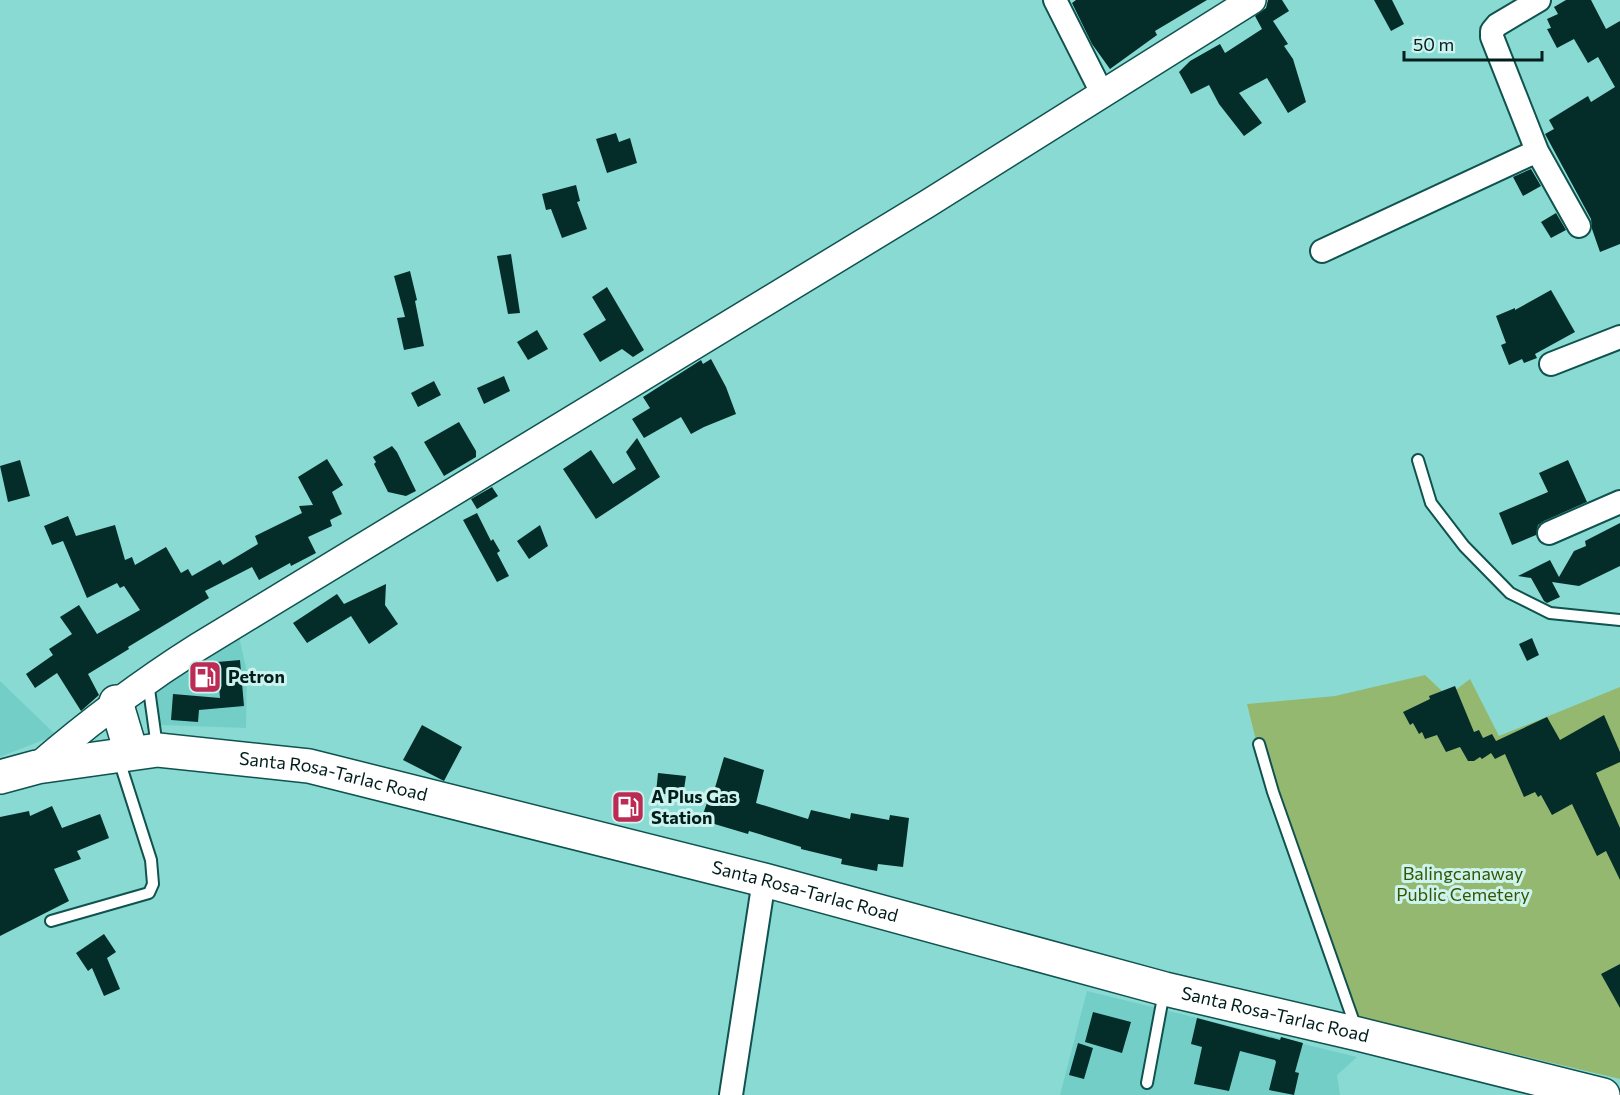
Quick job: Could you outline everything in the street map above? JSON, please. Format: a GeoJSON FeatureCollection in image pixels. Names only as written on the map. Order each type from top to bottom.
{"type":"FeatureCollection","features":[{"type":"Feature","properties":{"kind":"highway"},"geometry":{"type":"LineString","coordinates":[[116,702],[135,752]]}},
{"type":"Feature","properties":{"kind":"highway","name":"Santa Rosa-Tarlac Road"},"geometry":{"type":"LineString","coordinates":[[0,777],[37,767],[135,752],[309,766],[764,880],[1165,989],[1603,1095]]}},
{"type":"Feature","properties":{"kind":"street"},"geometry":{"type":"LineString","coordinates":[[1055,0],[1103,95]]}},
{"type":"Feature","properties":{"kind":"street"},"geometry":{"type":"LineString","coordinates":[[37,767],[147,679],[319,572],[927,204],[1252,0]]}},
{"type":"Feature","properties":{"kind":"street"},"geometry":{"type":"LineString","coordinates":[[1539,0],[1497,25],[1492,31],[1492,37],[1537,151],[1579,226]]}},
{"type":"Feature","properties":{"kind":"street"},"geometry":{"type":"LineString","coordinates":[[1322,251],[1537,151]]}},
{"type":"Feature","properties":{"kind":"street"},"geometry":{"type":"LineString","coordinates":[[1551,363],[1620,337]]}},
{"type":"Feature","properties":{"kind":"street"},"geometry":{"type":"LineString","coordinates":[[1549,533],[1620,502]]}},
{"type":"Feature","properties":{"kind":"street"},"geometry":{"type":"LineString","coordinates":[[731,1095],[764,880]]}},
{"type":"Feature","properties":{"kind":"lane"},"geometry":{"type":"LineString","coordinates":[[1418,460],[1431,503],[1464,546],[1510,593],[1550,613],[1620,620]]}},
{"type":"Feature","properties":{"kind":"lane"},"geometry":{"type":"LineString","coordinates":[[51,921],[149,893],[153,884],[135,752],[147,679]]}},
{"type":"Feature","properties":{"kind":"lane"},"geometry":{"type":"LineString","coordinates":[[1259,744],[1277,803],[1358,1034]]}},
{"type":"Feature","properties":{"kind":"lane"},"geometry":{"type":"LineString","coordinates":[[1147,1083],[1165,989]]}},
{"type":"Feature","properties":{"kind":"shaded area","name":"Petron"},"geometry":{"type":"Polygon","coordinates":[[[238,632],[247,672],[246,728],[160,725],[155,683],[238,632]]]}},
{"type":"Feature","properties":{"kind":"shaded area"},"geometry":{"type":"Polygon","coordinates":[[[0,681],[56,735],[0,757],[0,681]]]}},
{"type":"Feature","properties":{"kind":"shaded area"},"geometry":{"type":"Polygon","coordinates":[[[1087,991],[1357,1057],[1337,1075],[1340,1095],[1060,1095],[1087,991]]]}},
{"type":"Feature","properties":{"kind":"green space","name":"Balingcanaway Public Cemetery"},"geometry":{"type":"Polygon","coordinates":[[[1425,675],[1442,691],[1454,691],[1470,679],[1499,736],[1620,687],[1620,1079],[1346,1014],[1268,789],[1247,704],[1335,696],[1425,675]]]}},
{"type":"Feature","properties":{"kind":"building"},"geometry":{"type":"Polygon","coordinates":[[[1076,0],[1207,0],[1155,31],[1157,35],[1110,69],[1092,44],[1072,3],[1076,0]]]}},
{"type":"Feature","properties":{"kind":"building"},"geometry":{"type":"Polygon","coordinates":[[[1268,0],[1282,0],[1289,11],[1273,21],[1288,44],[1284,46],[1293,59],[1306,102],[1288,113],[1267,78],[1239,93],[1262,123],[1244,136],[1219,104],[1209,85],[1191,94],[1179,72],[1190,61],[1220,44],[1225,53],[1262,29],[1255,16],[1266,8],[1268,0]]]}},
{"type":"Feature","properties":{"kind":"building"},"geometry":{"type":"Polygon","coordinates":[[[1374,0],[1392,0],[1404,24],[1391,31],[1374,0]]]}},
{"type":"Feature","properties":{"kind":"building"},"geometry":{"type":"Polygon","coordinates":[[[1566,0],[1591,0],[1606,29],[1620,21],[1620,244],[1600,252],[1591,219],[1545,134],[1554,129],[1549,120],[1588,96],[1591,102],[1615,87],[1598,57],[1588,63],[1574,39],[1557,48],[1547,29],[1551,28],[1547,19],[1558,14],[1554,7],[1566,0]]]}},
{"type":"Feature","properties":{"kind":"building"},"geometry":{"type":"Polygon","coordinates":[[[616,133],[619,142],[630,138],[637,163],[607,173],[596,139],[616,133]]]}},
{"type":"Feature","properties":{"kind":"building"},"geometry":{"type":"Polygon","coordinates":[[[1531,169],[1541,186],[1523,196],[1513,177],[1531,169]]]}},
{"type":"Feature","properties":{"kind":"building"},"geometry":{"type":"Polygon","coordinates":[[[576,185],[580,201],[577,202],[587,229],[562,238],[551,209],[546,210],[542,194],[576,185]]]}},
{"type":"Feature","properties":{"kind":"building"},"geometry":{"type":"Polygon","coordinates":[[[1556,213],[1566,230],[1551,238],[1541,222],[1556,213]]]}},
{"type":"Feature","properties":{"kind":"building"},"geometry":{"type":"Polygon","coordinates":[[[511,254],[520,313],[508,314],[497,256],[511,254]]]}},
{"type":"Feature","properties":{"kind":"building"},"geometry":{"type":"Polygon","coordinates":[[[410,271],[424,346],[404,350],[397,318],[405,317],[394,276],[410,271]]]}},
{"type":"Feature","properties":{"kind":"building"},"geometry":{"type":"Polygon","coordinates":[[[607,287],[644,350],[633,357],[622,349],[600,362],[583,334],[606,320],[592,297],[607,287]]]}},
{"type":"Feature","properties":{"kind":"building"},"geometry":{"type":"Polygon","coordinates":[[[1551,290],[1575,332],[1535,354],[1537,358],[1524,363],[1522,359],[1509,365],[1501,345],[1506,343],[1496,316],[1515,308],[1515,310],[1551,290]]]}},
{"type":"Feature","properties":{"kind":"building"},"geometry":{"type":"Polygon","coordinates":[[[537,330],[548,349],[528,360],[517,342],[537,330]]]}},
{"type":"Feature","properties":{"kind":"building"},"geometry":{"type":"Polygon","coordinates":[[[711,359],[726,387],[736,414],[691,434],[681,417],[644,438],[632,419],[650,408],[643,397],[701,360],[703,364],[711,359]]]}},
{"type":"Feature","properties":{"kind":"building"},"geometry":{"type":"Polygon","coordinates":[[[504,376],[510,391],[484,404],[477,388],[504,376]]]}},
{"type":"Feature","properties":{"kind":"building"},"geometry":{"type":"Polygon","coordinates":[[[434,381],[441,395],[418,407],[411,393],[434,381]]]}},
{"type":"Feature","properties":{"kind":"building"},"geometry":{"type":"Polygon","coordinates":[[[459,422],[476,451],[476,457],[444,476],[424,442],[459,422]]]}},
{"type":"Feature","properties":{"kind":"building"},"geometry":{"type":"Polygon","coordinates":[[[637,438],[660,477],[596,519],[563,469],[591,450],[613,484],[636,469],[626,452],[637,438]]]}},
{"type":"Feature","properties":{"kind":"building"},"geometry":{"type":"Polygon","coordinates":[[[392,446],[416,491],[406,496],[388,492],[374,464],[376,462],[373,457],[392,446]]]}},
{"type":"Feature","properties":{"kind":"building"},"geometry":{"type":"Polygon","coordinates":[[[327,459],[343,485],[332,492],[342,514],[330,520],[332,526],[308,537],[316,553],[291,566],[290,563],[259,580],[252,567],[205,591],[209,598],[88,674],[99,695],[81,711],[57,673],[35,688],[26,674],[53,655],[49,649],[72,634],[60,617],[79,605],[97,634],[140,610],[124,586],[120,588],[117,583],[87,598],[63,541],[52,545],[44,526],[68,516],[76,536],[115,525],[125,560],[132,557],[135,565],[166,547],[181,573],[188,569],[192,576],[220,560],[223,565],[258,544],[255,536],[302,513],[299,506],[313,505],[298,477],[327,459]]]}},
{"type":"Feature","properties":{"kind":"building"},"geometry":{"type":"Polygon","coordinates":[[[20,460],[30,496],[8,502],[0,466],[20,460]]]}},
{"type":"Feature","properties":{"kind":"building"},"geometry":{"type":"Polygon","coordinates":[[[1568,460],[1587,502],[1544,521],[1538,525],[1536,535],[1512,545],[1499,513],[1548,492],[1539,473],[1568,460]]]}},
{"type":"Feature","properties":{"kind":"building"},"geometry":{"type":"Polygon","coordinates":[[[492,487],[498,496],[477,509],[471,499],[492,487]]]}},
{"type":"Feature","properties":{"kind":"building"},"geometry":{"type":"Polygon","coordinates":[[[477,513],[491,541],[493,539],[500,551],[497,553],[509,576],[497,582],[463,520],[477,513]]]}},
{"type":"Feature","properties":{"kind":"building"},"geometry":{"type":"Polygon","coordinates":[[[1620,523],[1620,566],[1579,586],[1552,582],[1560,597],[1547,603],[1531,578],[1518,576],[1550,560],[1559,577],[1574,551],[1586,546],[1585,541],[1620,523]]]}},
{"type":"Feature","properties":{"kind":"building"},"geometry":{"type":"Polygon","coordinates":[[[540,525],[548,546],[529,559],[517,541],[540,525]]]}},
{"type":"Feature","properties":{"kind":"building"},"geometry":{"type":"Polygon","coordinates":[[[386,584],[385,605],[398,624],[369,644],[351,616],[307,643],[293,623],[337,594],[344,604],[386,584]]]}},
{"type":"Feature","properties":{"kind":"building"},"geometry":{"type":"Polygon","coordinates":[[[1532,638],[1539,655],[1527,661],[1519,644],[1532,638]]]}},
{"type":"Feature","properties":{"kind":"building"},"geometry":{"type":"Polygon","coordinates":[[[240,660],[244,706],[199,710],[198,722],[171,720],[173,694],[220,698],[217,662],[240,660]]]}},
{"type":"Feature","properties":{"kind":"building"},"geometry":{"type":"Polygon","coordinates":[[[1455,686],[1474,732],[1479,730],[1483,738],[1492,734],[1496,741],[1547,717],[1560,740],[1604,715],[1620,752],[1620,762],[1596,773],[1620,828],[1620,880],[1606,851],[1597,856],[1572,804],[1552,815],[1541,795],[1538,797],[1535,792],[1524,797],[1505,754],[1495,759],[1491,753],[1482,759],[1480,757],[1474,761],[1468,761],[1460,747],[1446,752],[1437,735],[1425,739],[1413,723],[1410,725],[1403,712],[1430,699],[1429,696],[1455,686]]]}},
{"type":"Feature","properties":{"kind":"building"},"geometry":{"type":"Polygon","coordinates":[[[422,725],[462,747],[444,781],[403,760],[422,725]]]}},
{"type":"Feature","properties":{"kind":"building"},"geometry":{"type":"Polygon","coordinates":[[[724,757],[764,770],[756,803],[808,819],[811,810],[850,819],[851,813],[889,820],[890,815],[909,818],[903,867],[878,864],[877,871],[841,864],[842,859],[801,849],[801,847],[749,831],[748,834],[701,820],[709,797],[712,798],[724,757]]]}},
{"type":"Feature","properties":{"kind":"building"},"geometry":{"type":"Polygon","coordinates":[[[658,773],[686,776],[683,796],[656,793],[658,773]]]}},
{"type":"Feature","properties":{"kind":"building","name":"A Plus Gas Station"},"geometry":{"type":"Polygon","coordinates":[[[622,798],[637,802],[634,816],[619,813],[622,798]]]}},
{"type":"Feature","properties":{"kind":"building"},"geometry":{"type":"Polygon","coordinates":[[[52,806],[62,828],[100,814],[109,838],[77,851],[81,859],[54,869],[69,901],[0,936],[0,817],[29,811],[30,816],[52,806]]]}},
{"type":"Feature","properties":{"kind":"building"},"geometry":{"type":"Polygon","coordinates":[[[104,934],[116,952],[107,958],[120,989],[104,996],[92,968],[88,971],[76,953],[104,934]]]}},
{"type":"Feature","properties":{"kind":"building"},"geometry":{"type":"Polygon","coordinates":[[[1620,964],[1620,1008],[1601,974],[1620,964]]]}},
{"type":"Feature","properties":{"kind":"building"},"geometry":{"type":"Polygon","coordinates":[[[1093,1012],[1131,1022],[1122,1053],[1085,1042],[1093,1012]]]}},
{"type":"Feature","properties":{"kind":"building"},"geometry":{"type":"Polygon","coordinates":[[[1197,1018],[1280,1040],[1281,1037],[1303,1043],[1295,1072],[1299,1073],[1294,1095],[1269,1090],[1275,1060],[1240,1051],[1229,1091],[1194,1084],[1202,1047],[1191,1044],[1197,1018]]]}},
{"type":"Feature","properties":{"kind":"building"},"geometry":{"type":"Polygon","coordinates":[[[1078,1043],[1093,1048],[1084,1079],[1069,1075],[1078,1043]]]}},
{"type":"Feature","properties":{"kind":"place","name":"Petron"},"geometry":{"type":"Point","coordinates":[205,677]}},
{"type":"Feature","properties":{"kind":"place","name":"A Plus Gas Station"},"geometry":{"type":"Point","coordinates":[628,807]}}]}
